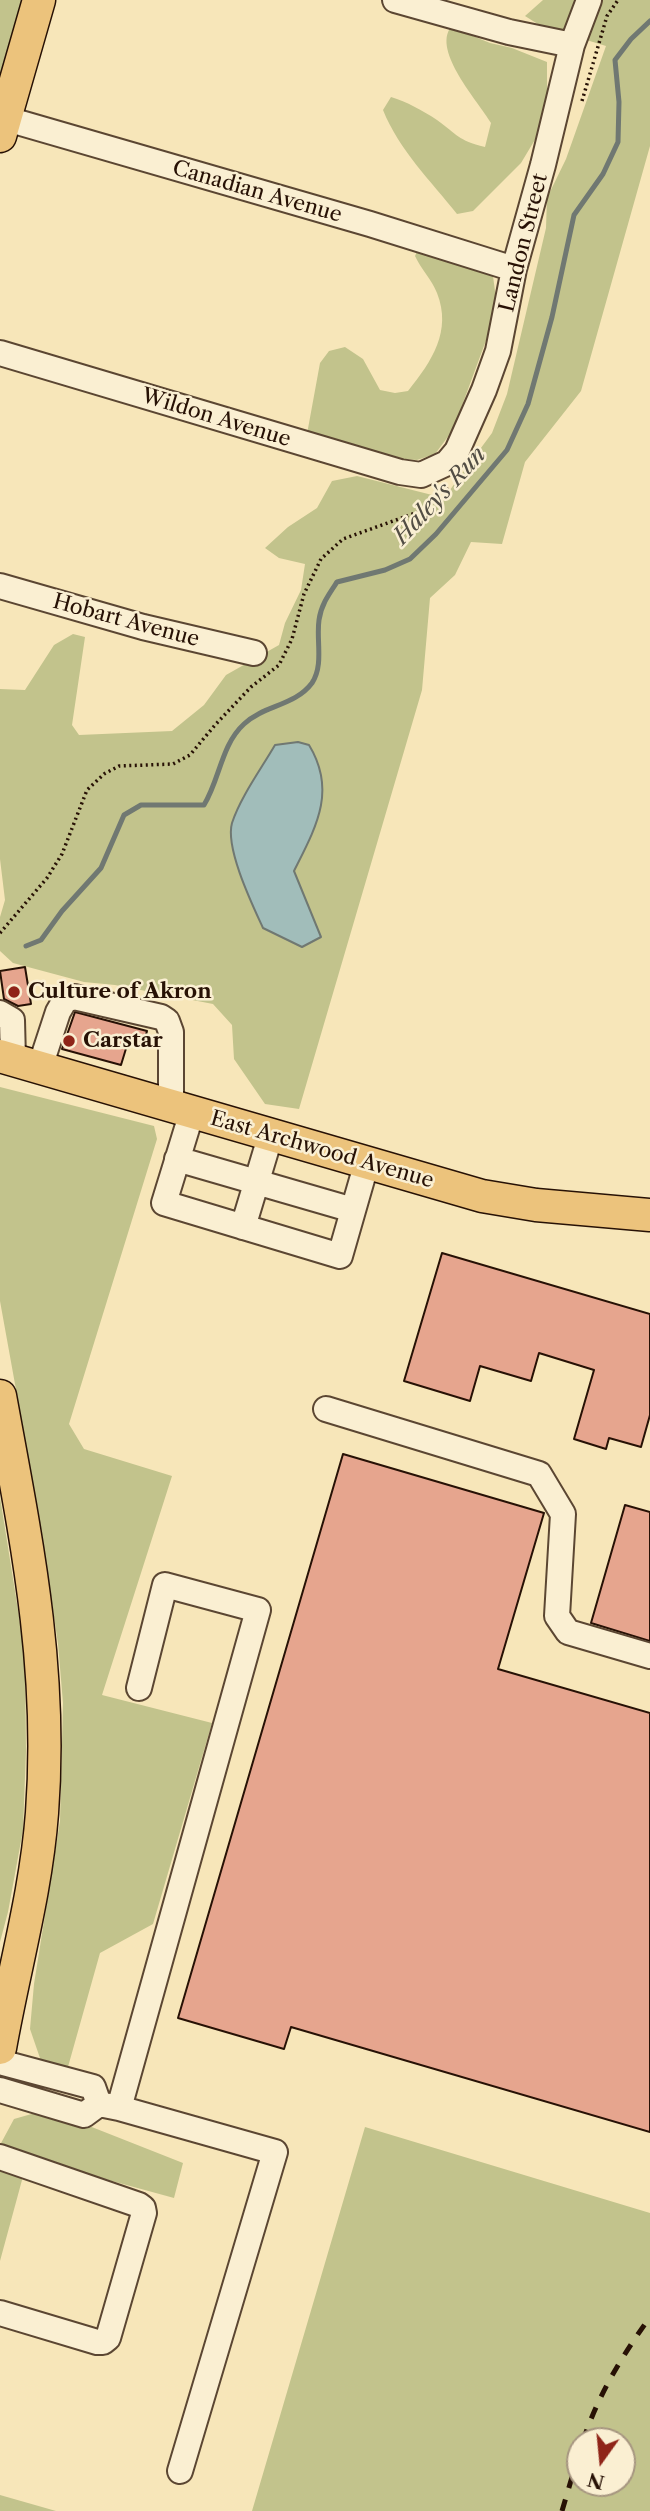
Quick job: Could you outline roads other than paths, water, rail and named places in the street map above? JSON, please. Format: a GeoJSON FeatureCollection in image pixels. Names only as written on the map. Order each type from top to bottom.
{"type":"FeatureCollection","features":[{"type":"Feature","properties":{"kind":"main road"},"geometry":{"type":"LineString","coordinates":[[2,124],[39,0]]}},
{"type":"Feature","properties":{"kind":"main road","name":"East Archwood Avenue"},"geometry":{"type":"LineString","coordinates":[[18,1061],[509,1202],[650,1215]]}},
{"type":"Feature","properties":{"kind":"main road"},"geometry":{"type":"LineString","coordinates":[[0,1396],[32,1569],[40,1628],[45,1740],[42,1814],[32,1896],[0,2048]]}},
{"type":"Feature","properties":{"kind":"street"},"geometry":{"type":"LineString","coordinates":[[395,0],[509,32],[572,45]]}},
{"type":"Feature","properties":{"kind":"street","name":"Landon Street"},"geometry":{"type":"LineString","coordinates":[[432,470],[447,463],[457,451],[498,351],[514,269],[572,45],[589,0]]}},
{"type":"Feature","properties":{"kind":"street","name":"Canadian Avenue"},"geometry":{"type":"LineString","coordinates":[[2,124],[370,224],[514,269]]}},
{"type":"Feature","properties":{"kind":"street","name":"Wildon Avenue"},"geometry":{"type":"LineString","coordinates":[[0,353],[400,472],[421,475],[432,470]]}},
{"type":"Feature","properties":{"kind":"street","name":"Hobart Avenue"},"geometry":{"type":"LineString","coordinates":[[0,586],[143,627],[254,653]]}},
{"type":"Feature","properties":{"kind":"street"},"geometry":{"type":"LineString","coordinates":[[18,1061],[65,1000],[75,997],[161,1017],[167,1021],[171,1032],[181,1109],[177,1159],[164,1203],[340,1256],[367,1162]]}},
{"type":"Feature","properties":{"kind":"street"},"geometry":{"type":"LineString","coordinates":[[0,1013],[12,1020],[18,1061]]}},
{"type":"Feature","properties":{"kind":"street"},"geometry":{"type":"LineString","coordinates":[[243,1227],[271,1134]]}},
{"type":"Feature","properties":{"kind":"street"},"geometry":{"type":"LineString","coordinates":[[177,1159],[353,1210]]}},
{"type":"Feature","properties":{"kind":"street"},"geometry":{"type":"LineString","coordinates":[[326,1409],[539,1474],[563,1514],[557,1616],[568,1632],[650,1657]]}},
{"type":"Feature","properties":{"kind":"street"},"geometry":{"type":"LineString","coordinates":[[109,2106],[258,1610],[165,1585],[139,1688]]}},
{"type":"Feature","properties":{"kind":"street"},"geometry":{"type":"LineString","coordinates":[[0,2062],[93,2087],[109,2106],[275,2152],[180,2471]]}},
{"type":"Feature","properties":{"kind":"street"},"geometry":{"type":"LineString","coordinates":[[0,2090],[84,2115],[109,2106]]}},
{"type":"Feature","properties":{"kind":"street"},"geometry":{"type":"LineString","coordinates":[[0,2157],[139,2204],[144,2213],[108,2338],[103,2342],[0,2313]]}},
{"type":"Feature","properties":{"kind":"water"},"geometry":{"type":"Polygon","coordinates":[[[298,742],[309,745],[322,778],[316,824],[294,871],[321,937],[302,947],[263,928],[241,876],[231,834],[232,823],[240,804],[275,745],[298,742]]]}},
{"type":"Feature","properties":{"kind":"waterway","name":"Haley's Run"},"geometry":{"type":"LineString","coordinates":[[26,946],[41,940],[62,911],[101,868],[124,815],[141,805],[204,805],[236,732],[252,718],[297,696],[312,683],[319,660],[320,615],[337,582],[385,570],[410,559],[436,534],[507,450],[528,404],[552,317],[574,215],[603,174],[618,142],[619,102],[615,60],[631,39],[650,21]]}},
{"type":"Feature","properties":{"kind":"railway"},"geometry":{"type":"LineString","coordinates":[[589,2427],[612,2376],[650,2317]]}},
{"type":"Feature","properties":{"kind":"railway"},"geometry":{"type":"LineString","coordinates":[[562,2511],[566,2497]]}},
{"type":"Feature","properties":{"kind":"place","name":"Culture of Akron"},"geometry":{"type":"Point","coordinates":[14,992]}},
{"type":"Feature","properties":{"kind":"place","name":"Carstar"},"geometry":{"type":"Point","coordinates":[69,1041]}}]}
